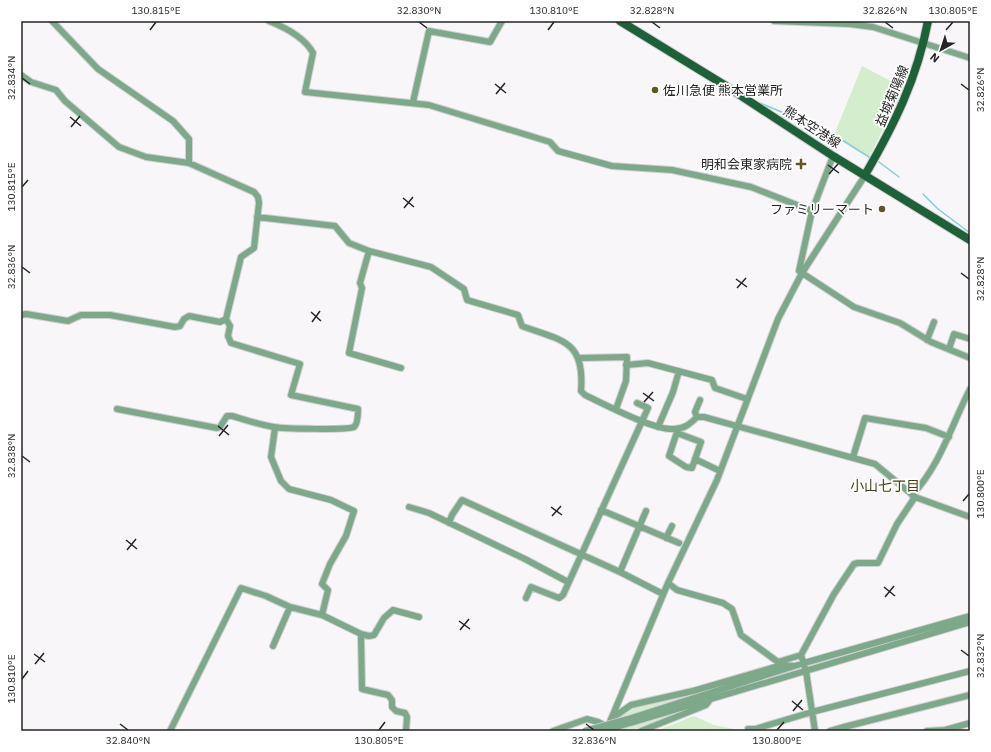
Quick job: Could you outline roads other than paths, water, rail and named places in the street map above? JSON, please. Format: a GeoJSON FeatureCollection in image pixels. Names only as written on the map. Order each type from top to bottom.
{"type":"FeatureCollection","features":[{"type":"Feature","properties":{"kind":"main road","name":"熊本空港線"},"geometry":{"type":"LineString","coordinates":[[620,21],[739,94],[864,176],[970,240]]}},
{"type":"Feature","properties":{"kind":"main road","name":"益城菊陽線"},"geometry":{"type":"LineString","coordinates":[[864,176],[892,130],[914,76],[924,43],[928,21]]}},
{"type":"Feature","properties":{"kind":"street"},"geometry":{"type":"LineString","coordinates":[[52,21],[98,69],[173,122],[189,139],[189,163]]}},
{"type":"Feature","properties":{"kind":"street"},"geometry":{"type":"LineString","coordinates":[[269,21],[283,27],[310,47],[313,53],[305,92],[364,99],[413,102],[457,112],[550,142],[558,152],[612,166],[672,170],[751,187],[812,211]]}},
{"type":"Feature","properties":{"kind":"street"},"geometry":{"type":"LineString","coordinates":[[413,102],[429,31],[490,42],[502,21]]}},
{"type":"Feature","properties":{"kind":"street"},"geometry":{"type":"LineString","coordinates":[[774,21],[874,24],[924,43],[970,58]]}},
{"type":"Feature","properties":{"kind":"street"},"geometry":{"type":"LineString","coordinates":[[21,75],[31,82],[56,90],[65,101],[119,147],[146,157],[189,163],[254,192],[258,197],[254,248],[241,257],[226,319],[230,326],[228,336],[231,343],[300,364],[291,395],[358,410],[356,424],[353,428],[328,430],[312,428],[275,428],[232,416],[227,416],[220,427],[217,428],[116,409]]}},
{"type":"Feature","properties":{"kind":"street"},"geometry":{"type":"LineString","coordinates":[[833,156],[812,211],[799,271],[854,307],[900,323],[927,340],[970,358]]}},
{"type":"Feature","properties":{"kind":"street"},"geometry":{"type":"LineString","coordinates":[[607,727],[663,594],[720,471],[778,319],[802,273],[864,176]]}},
{"type":"Feature","properties":{"kind":"street"},"geometry":{"type":"LineString","coordinates":[[257,217],[335,226],[349,243],[369,251],[431,268],[464,289],[467,300],[518,315],[522,326],[560,340],[570,346],[580,358],[583,372],[581,391],[585,395],[643,421],[658,427],[678,431],[701,442],[692,468],[686,467],[669,456],[678,431],[688,426],[697,417]]}},
{"type":"Feature","properties":{"kind":"street"},"geometry":{"type":"LineString","coordinates":[[369,251],[360,283],[362,288],[349,354],[401,368]]}},
{"type":"Feature","properties":{"kind":"street"},"geometry":{"type":"LineString","coordinates":[[21,316],[33,315],[68,321],[81,315],[110,315],[175,327],[180,326],[184,318],[189,316],[220,322],[226,319]]}},
{"type":"Feature","properties":{"kind":"street"},"geometry":{"type":"LineString","coordinates":[[927,340],[934,322]]}},
{"type":"Feature","properties":{"kind":"street"},"geometry":{"type":"LineString","coordinates":[[949,349],[954,334],[970,339]]}},
{"type":"Feature","properties":{"kind":"street"},"geometry":{"type":"LineString","coordinates":[[580,358],[627,357],[626,381],[616,409]]}},
{"type":"Feature","properties":{"kind":"street"},"geometry":{"type":"LineString","coordinates":[[626,364],[648,363],[712,380],[715,388],[748,399]]}},
{"type":"Feature","properties":{"kind":"street"},"geometry":{"type":"LineString","coordinates":[[658,427],[673,392],[679,371]]}},
{"type":"Feature","properties":{"kind":"street"},"geometry":{"type":"LineString","coordinates":[[668,583],[677,590],[723,603],[732,609],[741,635],[778,662],[801,655],[834,594],[854,564],[878,563],[897,524],[949,437],[958,412],[970,389]]}},
{"type":"Feature","properties":{"kind":"street"},"geometry":{"type":"LineString","coordinates":[[697,417],[695,412],[700,400]]}},
{"type":"Feature","properties":{"kind":"street"},"geometry":{"type":"LineString","coordinates":[[526,598],[531,587],[559,598],[563,595],[643,421],[648,408],[637,403]]}},
{"type":"Feature","properties":{"kind":"street"},"geometry":{"type":"LineString","coordinates":[[697,417],[738,426],[875,464],[914,496],[970,517]]}},
{"type":"Feature","properties":{"kind":"street"},"geometry":{"type":"LineString","coordinates":[[853,457],[865,418],[926,428],[949,437]]}},
{"type":"Feature","properties":{"kind":"street"},"geometry":{"type":"LineString","coordinates":[[275,428],[271,457],[281,481],[289,490],[331,500],[354,511],[346,536],[330,564],[322,584],[328,590],[322,615]]}},
{"type":"Feature","properties":{"kind":"street"},"geometry":{"type":"LineString","coordinates":[[695,459],[720,471]]}},
{"type":"Feature","properties":{"kind":"street"},"geometry":{"type":"LineString","coordinates":[[449,523],[452,515],[462,500],[620,572],[663,594]]}},
{"type":"Feature","properties":{"kind":"street"},"geometry":{"type":"LineString","coordinates":[[409,507],[429,513],[525,558],[568,582]]}},
{"type":"Feature","properties":{"kind":"street"},"geometry":{"type":"LineString","coordinates":[[601,510],[640,525],[679,544]]}},
{"type":"Feature","properties":{"kind":"street"},"geometry":{"type":"LineString","coordinates":[[620,572],[646,512]]}},
{"type":"Feature","properties":{"kind":"street"},"geometry":{"type":"LineString","coordinates":[[666,538],[672,526]]}},
{"type":"Feature","properties":{"kind":"street"},"geometry":{"type":"LineString","coordinates":[[170,731],[241,588],[266,596],[290,607],[322,615],[361,634],[369,636],[374,634],[390,610],[419,617]]}},
{"type":"Feature","properties":{"kind":"street"},"geometry":{"type":"LineString","coordinates":[[274,646],[290,607]]}},
{"type":"Feature","properties":{"kind":"street"},"geometry":{"type":"LineString","coordinates":[[585,731],[629,721],[804,663],[970,616]]}},
{"type":"Feature","properties":{"kind":"street"},"geometry":{"type":"LineString","coordinates":[[607,727],[710,700],[970,622]]}},
{"type":"Feature","properties":{"kind":"street"},"geometry":{"type":"LineString","coordinates":[[361,634],[362,689],[388,695],[392,700],[392,707],[405,714],[407,717],[406,731]]}},
{"type":"Feature","properties":{"kind":"street"},"geometry":{"type":"LineString","coordinates":[[801,655],[806,671],[815,731]]}},
{"type":"Feature","properties":{"kind":"street"},"geometry":{"type":"LineString","coordinates":[[607,727],[631,705],[693,691],[782,665],[796,666]]}},
{"type":"Feature","properties":{"kind":"street"},"geometry":{"type":"LineString","coordinates":[[748,729],[756,730],[812,712],[970,671]]}},
{"type":"Feature","properties":{"kind":"street"},"geometry":{"type":"LineString","coordinates":[[830,731],[844,729],[970,695]]}},
{"type":"Feature","properties":{"kind":"street"},"geometry":{"type":"LineString","coordinates":[[641,731],[706,705],[710,700]]}},
{"type":"Feature","properties":{"kind":"street"},"geometry":{"type":"LineString","coordinates":[[553,731],[587,719],[616,731]]}},
{"type":"Feature","properties":{"kind":"street"},"geometry":{"type":"LineString","coordinates":[[927,731],[945,730],[970,722]]}},
{"type":"Feature","properties":{"kind":"waterway"},"geometry":{"type":"LineString","coordinates":[[760,103],[834,135],[869,157]]}},
{"type":"Feature","properties":{"kind":"waterway"},"geometry":{"type":"LineString","coordinates":[[879,162],[899,177]]}},
{"type":"Feature","properties":{"kind":"waterway"},"geometry":{"type":"LineString","coordinates":[[923,194],[938,209],[970,233]]}},
{"type":"Feature","properties":{"kind":"place","name":"佐川急便 熊本営業所"},"geometry":{"type":"Point","coordinates":[655,90]}},
{"type":"Feature","properties":{"kind":"place","name":"明和会東家病院"},"geometry":{"type":"Point","coordinates":[801,164]}},
{"type":"Feature","properties":{"kind":"place","name":"ファミリーマート"},"geometry":{"type":"Point","coordinates":[882,209]}},
{"type":"Feature","properties":{"kind":"district","name":"小山七丁目"},"geometry":{"type":"Point","coordinates":[885,486]}}]}
